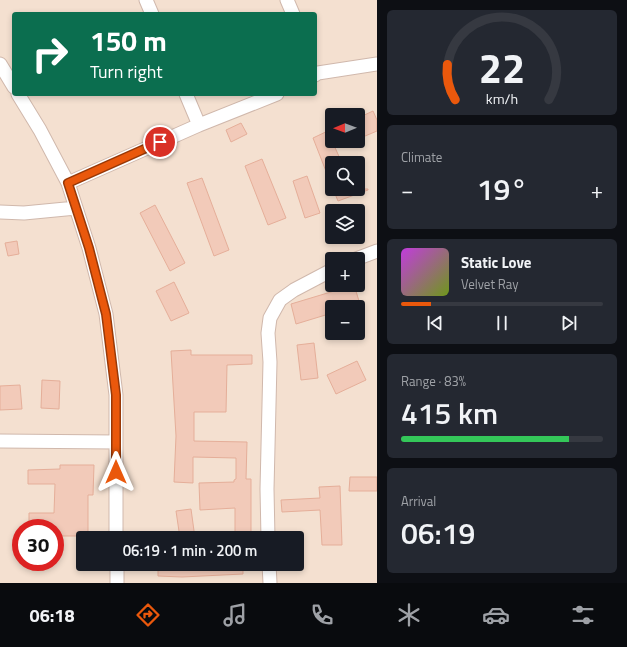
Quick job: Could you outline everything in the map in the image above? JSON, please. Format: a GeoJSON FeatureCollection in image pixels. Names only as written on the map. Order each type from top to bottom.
{"type":"FeatureCollection","features":[{"type":"Feature","properties":{"kind":"street"},"geometry":{"type":"LineString","coordinates":[[146,0],[151,12]]}},
{"type":"Feature","properties":{"kind":"street"},"geometry":{"type":"LineString","coordinates":[[287,0],[291,12]]}},
{"type":"Feature","properties":{"kind":"street"},"geometry":{"type":"LineString","coordinates":[[0,64],[12,84]]}},
{"type":"Feature","properties":{"kind":"street"},"geometry":{"type":"LineString","coordinates":[[317,71],[377,64]]}},
{"type":"Feature","properties":{"kind":"street"},"geometry":{"type":"LineString","coordinates":[[19,96],[40,130],[68,183],[89,248],[106,314],[116,395],[116,531]]}},
{"type":"Feature","properties":{"kind":"street"},"geometry":{"type":"LineString","coordinates":[[187,96],[199,126]]}},
{"type":"Feature","properties":{"kind":"street"},"geometry":{"type":"LineString","coordinates":[[68,183],[272,96]]}},
{"type":"Feature","properties":{"kind":"street"},"geometry":{"type":"LineString","coordinates":[[0,212],[24,213],[76,208]]}},
{"type":"Feature","properties":{"kind":"street"},"geometry":{"type":"LineString","coordinates":[[365,256],[377,251]]}},
{"type":"Feature","properties":{"kind":"street"},"geometry":{"type":"LineString","coordinates":[[268,531],[267,489],[270,362],[268,333],[270,318],[280,300],[294,290],[325,274]]}},
{"type":"Feature","properties":{"kind":"street"},"geometry":{"type":"LineString","coordinates":[[0,441],[116,442]]}},
{"type":"Feature","properties":{"kind":"street"},"geometry":{"type":"LineString","coordinates":[[117,571],[117,583]]}},
{"type":"Feature","properties":{"kind":"street"},"geometry":{"type":"LineString","coordinates":[[269,571],[270,583]]}},
{"type":"Feature","properties":{"kind":"shaded area"},"geometry":{"type":"Polygon","coordinates":[[[0,0],[377,0],[377,583],[0,583],[0,0]]]}},
{"type":"Feature","properties":{"kind":"building"},"geometry":{"type":"Polygon","coordinates":[[[373,111],[377,120],[377,131],[365,136],[365,115],[373,111]]]}},
{"type":"Feature","properties":{"kind":"building"},"geometry":{"type":"Polygon","coordinates":[[[241,123],[247,134],[231,142],[226,130],[241,123]]]}},
{"type":"Feature","properties":{"kind":"building"},"geometry":{"type":"Polygon","coordinates":[[[325,132],[325,148],[335,148],[339,156],[325,156],[325,169],[313,138],[325,132]]]}},
{"type":"Feature","properties":{"kind":"building"},"geometry":{"type":"Polygon","coordinates":[[[262,159],[286,218],[268,225],[245,166],[262,159]]]}},
{"type":"Feature","properties":{"kind":"building"},"geometry":{"type":"Polygon","coordinates":[[[307,176],[320,213],[305,218],[293,181],[307,176]]]}},
{"type":"Feature","properties":{"kind":"building"},"geometry":{"type":"Polygon","coordinates":[[[202,178],[229,250],[214,256],[187,183],[202,178]]]}},
{"type":"Feature","properties":{"kind":"building"},"geometry":{"type":"Polygon","coordinates":[[[336,196],[352,196],[338,201],[336,196]]]}},
{"type":"Feature","properties":{"kind":"building"},"geometry":{"type":"Polygon","coordinates":[[[155,205],[185,263],[170,271],[140,213],[155,205]]]}},
{"type":"Feature","properties":{"kind":"building"},"geometry":{"type":"Polygon","coordinates":[[[17,241],[19,254],[8,256],[5,243],[17,241]]]}},
{"type":"Feature","properties":{"kind":"building"},"geometry":{"type":"Polygon","coordinates":[[[174,282],[189,313],[171,321],[156,291],[174,282]]]}},
{"type":"Feature","properties":{"kind":"building"},"geometry":{"type":"Polygon","coordinates":[[[331,292],[356,292],[359,300],[325,300],[325,315],[296,324],[291,304],[331,292]]]}},
{"type":"Feature","properties":{"kind":"building"},"geometry":{"type":"Polygon","coordinates":[[[314,343],[318,378],[301,380],[297,345],[314,343]]]}},
{"type":"Feature","properties":{"kind":"building"},"geometry":{"type":"Polygon","coordinates":[[[191,350],[191,355],[252,355],[252,364],[227,365],[226,412],[194,412],[194,441],[247,442],[246,479],[251,479],[251,531],[235,531],[235,508],[200,510],[199,483],[234,482],[236,479],[236,458],[193,457],[193,483],[174,482],[176,436],[171,351],[191,350]]]}},
{"type":"Feature","properties":{"kind":"building"},"geometry":{"type":"Polygon","coordinates":[[[357,361],[366,380],[336,394],[327,375],[357,361]]]}},
{"type":"Feature","properties":{"kind":"building"},"geometry":{"type":"Polygon","coordinates":[[[42,380],[60,381],[59,409],[41,408],[42,380]]]}},
{"type":"Feature","properties":{"kind":"building"},"geometry":{"type":"Polygon","coordinates":[[[20,385],[22,409],[0,410],[0,386],[20,385]]]}},
{"type":"Feature","properties":{"kind":"building"},"geometry":{"type":"Polygon","coordinates":[[[60,465],[94,465],[93,495],[88,495],[88,531],[76,531],[76,536],[64,536],[64,519],[29,519],[29,513],[54,513],[55,484],[28,484],[28,470],[60,469],[60,465]]]}},
{"type":"Feature","properties":{"kind":"building"},"geometry":{"type":"Polygon","coordinates":[[[350,477],[377,477],[377,491],[349,491],[350,477]]]}},
{"type":"Feature","properties":{"kind":"building"},"geometry":{"type":"Polygon","coordinates":[[[340,486],[342,545],[322,545],[320,510],[282,512],[281,500],[320,498],[319,487],[340,486]]]}},
{"type":"Feature","properties":{"kind":"building"},"geometry":{"type":"Polygon","coordinates":[[[191,509],[194,531],[179,531],[176,511],[191,509]]]}},
{"type":"Feature","properties":{"kind":"building"},"geometry":{"type":"Polygon","coordinates":[[[158,571],[243,571],[243,574],[182,577],[158,576],[158,571]]]}},
{"type":"Feature","properties":{"kind":"route"},"geometry":{"type":"LineString","coordinates":[[116,472],[116,395],[106,314],[89,248],[68,183],[160,142]]}}]}
